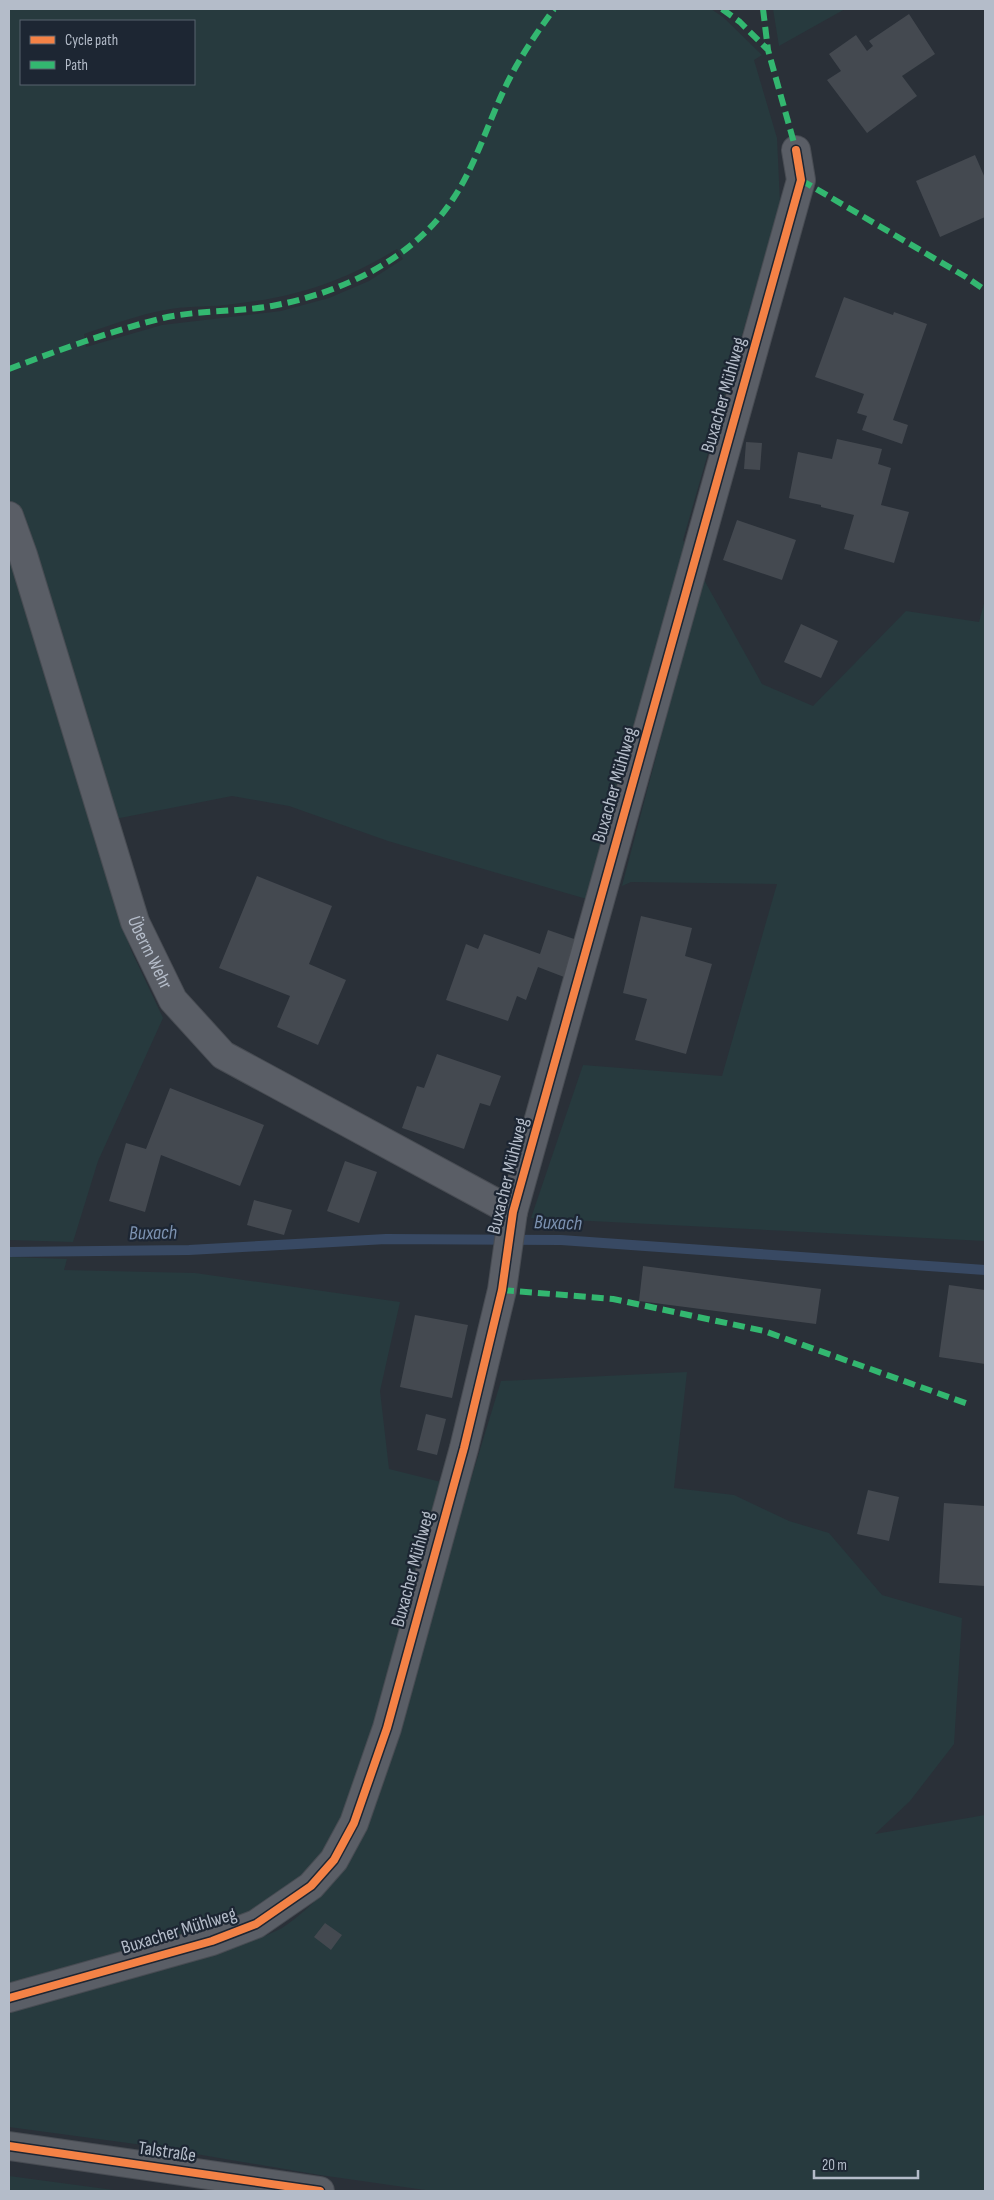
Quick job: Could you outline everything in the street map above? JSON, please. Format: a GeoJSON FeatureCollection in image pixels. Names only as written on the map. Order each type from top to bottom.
{"type":"FeatureCollection","features":[{"type":"Feature","properties":{"kind":"street","name":"Buxacher Mühlweg"},"geometry":{"type":"LineString","coordinates":[[9,1998],[212,1941],[256,1924],[311,1886],[334,1860],[354,1823],[387,1728],[464,1448],[502,1290],[512,1215],[801,180],[796,150]]}},
{"type":"Feature","properties":{"kind":"street","name":"Überm Wehr"},"geometry":{"type":"LineString","coordinates":[[9,516],[23,555],[135,922],[173,1000],[223,1055],[512,1215]]}},
{"type":"Feature","properties":{"kind":"street","name":"Talstraße"},"geometry":{"type":"LineString","coordinates":[[9,2146],[320,2191]]}},
{"type":"Feature","properties":{"kind":"green space"},"geometry":{"type":"Polygon","coordinates":[[[9,9],[711,9],[723,17],[762,55],[754,60],[777,138],[780,203],[683,540],[689,552],[590,900],[388,841],[289,806],[232,796],[115,819],[9,528],[9,9]],[[397,249],[355,272],[315,288],[250,302],[172,309],[124,320],[84,334],[86,347],[162,325],[281,311],[329,298],[369,281],[403,259],[397,249]]]}},
{"type":"Feature","properties":{"kind":"green space"},"geometry":{"type":"Polygon","coordinates":[[[773,9],[845,9],[779,46],[773,9]]]}},
{"type":"Feature","properties":{"kind":"green space"},"geometry":{"type":"Polygon","coordinates":[[[9,542],[95,823],[90,825],[131,950],[163,1018],[98,1161],[73,1242],[9,1240],[9,542]]]}},
{"type":"Feature","properties":{"kind":"green space"},"geometry":{"type":"Polygon","coordinates":[[[703,578],[762,684],[813,706],[906,611],[979,622],[985,600],[985,1241],[531,1218],[583,1065],[722,1076],[777,884],[631,882],[622,886],[703,578]]]}},
{"type":"Feature","properties":{"kind":"green space"},"geometry":{"type":"Polygon","coordinates":[[[9,1257],[67,1259],[64,1270],[195,1273],[400,1302],[380,1391],[389,1469],[445,1483],[354,1794],[339,1829],[319,1860],[277,1896],[211,1929],[9,1986],[9,1257]]]}},
{"type":"Feature","properties":{"kind":"green space"},"geometry":{"type":"Polygon","coordinates":[[[687,1372],[674,1488],[734,1495],[789,1521],[829,1533],[882,1595],[962,1618],[954,1744],[910,1801],[875,1834],[985,1815],[985,2191],[432,2191],[320,2175],[143,2145],[9,2127],[9,2012],[95,1984],[257,1939],[282,1928],[295,1919],[319,1897],[341,1871],[364,1829],[501,1381],[687,1372]]]}},
{"type":"Feature","properties":{"kind":"green space"},"geometry":{"type":"Polygon","coordinates":[[[9,2176],[121,2191],[9,2191],[9,2176]]]}},
{"type":"Feature","properties":{"kind":"building"},"geometry":{"type":"Polygon","coordinates":[[[909,14],[935,54],[902,76],[917,96],[867,133],[827,80],[841,71],[829,54],[856,35],[867,51],[873,46],[869,41],[909,14]]]}},
{"type":"Feature","properties":{"kind":"building"},"geometry":{"type":"Polygon","coordinates":[[[975,155],[985,178],[985,217],[940,237],[916,181],[975,155]]]}},
{"type":"Feature","properties":{"kind":"building"},"geometry":{"type":"Polygon","coordinates":[[[844,297],[893,315],[894,312],[927,324],[893,420],[908,425],[902,444],[862,430],[867,416],[857,413],[864,394],[815,377],[844,297]]]}},
{"type":"Feature","properties":{"kind":"building"},"geometry":{"type":"Polygon","coordinates":[[[837,439],[882,449],[878,464],[891,468],[881,505],[909,512],[894,563],[844,549],[854,515],[789,498],[798,452],[832,459],[837,439]]]}},
{"type":"Feature","properties":{"kind":"building"},"geometry":{"type":"Polygon","coordinates":[[[746,442],[762,443],[760,470],[744,469],[746,442]]]}},
{"type":"Feature","properties":{"kind":"building"},"geometry":{"type":"Polygon","coordinates":[[[737,520],[796,540],[782,580],[723,560],[737,520]]]}},
{"type":"Feature","properties":{"kind":"building"},"geometry":{"type":"Polygon","coordinates":[[[801,624],[838,641],[821,678],[784,662],[801,624]]]}},
{"type":"Feature","properties":{"kind":"building"},"geometry":{"type":"Polygon","coordinates":[[[257,876],[332,906],[309,964],[346,980],[318,1045],[277,1027],[290,996],[219,968],[257,876]]]}},
{"type":"Feature","properties":{"kind":"building"},"geometry":{"type":"Polygon","coordinates":[[[641,916],[692,928],[685,956],[712,964],[686,1054],[635,1040],[647,999],[623,993],[641,916]]]}},
{"type":"Feature","properties":{"kind":"building"},"geometry":{"type":"Polygon","coordinates":[[[548,930],[577,940],[564,977],[538,967],[526,1000],[517,996],[508,1021],[446,1000],[466,944],[478,949],[484,934],[540,954],[548,930]]]}},
{"type":"Feature","properties":{"kind":"building"},"geometry":{"type":"Polygon","coordinates":[[[437,1054],[501,1076],[490,1106],[480,1103],[464,1149],[402,1128],[417,1086],[424,1088],[437,1054]]]}},
{"type":"Feature","properties":{"kind":"building"},"geometry":{"type":"Polygon","coordinates":[[[170,1088],[264,1125],[240,1186],[161,1155],[145,1212],[109,1201],[126,1143],[146,1149],[170,1088]]]}},
{"type":"Feature","properties":{"kind":"building"},"geometry":{"type":"Polygon","coordinates":[[[345,1161],[377,1172],[359,1223],[327,1211],[345,1161]]]}},
{"type":"Feature","properties":{"kind":"building"},"geometry":{"type":"Polygon","coordinates":[[[254,1200],[292,1210],[284,1235],[247,1225],[254,1200]]]}},
{"type":"Feature","properties":{"kind":"building"},"geometry":{"type":"Polygon","coordinates":[[[643,1266],[821,1289],[816,1324],[639,1301],[643,1266]]]}},
{"type":"Feature","properties":{"kind":"building"},"geometry":{"type":"Polygon","coordinates":[[[949,1285],[985,1290],[985,1364],[939,1357],[949,1285]]]}},
{"type":"Feature","properties":{"kind":"building"},"geometry":{"type":"Polygon","coordinates":[[[415,1315],[468,1325],[452,1398],[400,1387],[415,1315]]]}},
{"type":"Feature","properties":{"kind":"building"},"geometry":{"type":"Polygon","coordinates":[[[426,1414],[446,1419],[437,1455],[417,1450],[426,1414]]]}},
{"type":"Feature","properties":{"kind":"building"},"geometry":{"type":"Polygon","coordinates":[[[868,1490],[899,1497],[889,1541],[857,1534],[868,1490]]]}},
{"type":"Feature","properties":{"kind":"building"},"geometry":{"type":"Polygon","coordinates":[[[944,1503],[985,1506],[985,1586],[939,1583],[944,1503]]]}},
{"type":"Feature","properties":{"kind":"building"},"geometry":{"type":"Polygon","coordinates":[[[325,1923],[342,1935],[331,1950],[314,1937],[325,1923]]]}},
{"type":"Feature","properties":{"kind":"waterway","name":"Buxach"},"geometry":{"type":"LineString","coordinates":[[9,1252],[189,1250],[386,1239],[561,1240],[985,1270]]}},
{"type":"Feature","properties":{"kind":"marked path"},"geometry":{"type":"LineString","coordinates":[[9,369],[105,335],[163,318],[259,308],[298,300],[349,282],[397,256],[437,220],[461,187],[508,81],[533,39],[554,9]]}},
{"type":"Feature","properties":{"kind":"marked path"},"geometry":{"type":"LineString","coordinates":[[722,9],[740,22],[768,50],[796,150]]}},
{"type":"Feature","properties":{"kind":"marked path"},"geometry":{"type":"LineString","coordinates":[[763,9],[768,50]]}},
{"type":"Feature","properties":{"kind":"marked path"},"geometry":{"type":"LineString","coordinates":[[801,180],[985,290]]}},
{"type":"Feature","properties":{"kind":"marked path"},"geometry":{"type":"LineString","coordinates":[[502,1290],[613,1299],[764,1331],[971,1405]]}},
{"type":"Feature","properties":{"kind":"cycle path"},"geometry":{"type":"LineString","coordinates":[[9,1998],[212,1941],[256,1924],[311,1886],[334,1860],[354,1823],[387,1728],[464,1448],[502,1290],[513,1212],[801,180],[796,150]]}},
{"type":"Feature","properties":{"kind":"cycle path"},"geometry":{"type":"LineString","coordinates":[[9,2146],[320,2191]]}}]}
